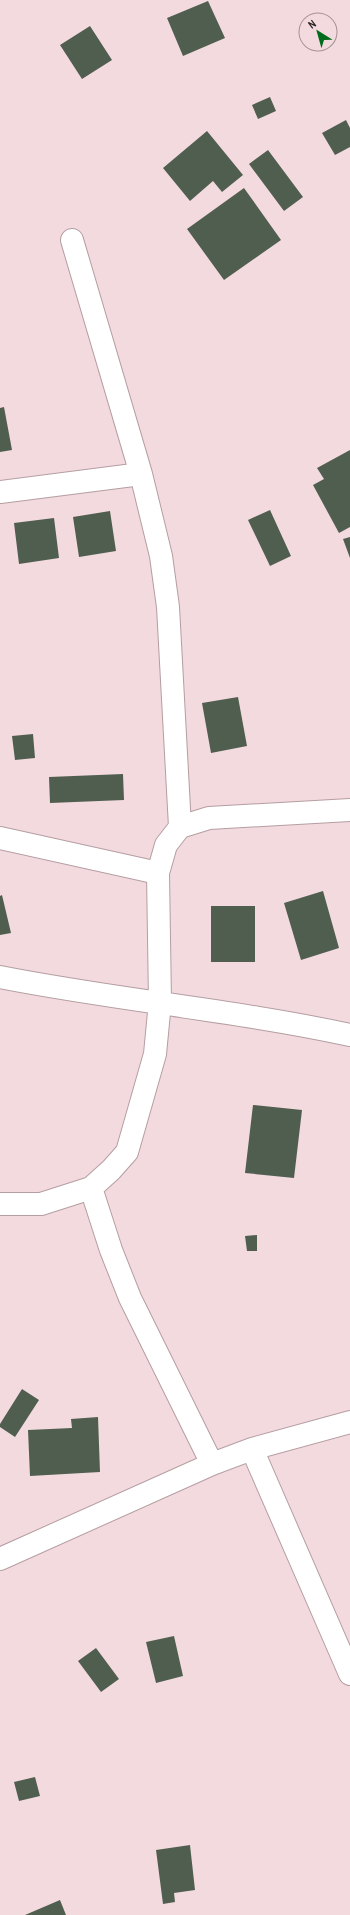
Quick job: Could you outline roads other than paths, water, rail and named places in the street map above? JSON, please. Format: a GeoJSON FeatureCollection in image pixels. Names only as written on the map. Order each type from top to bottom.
{"type":"FeatureCollection","features":[{"type":"Feature","properties":{"kind":"street"},"geometry":{"type":"LineString","coordinates":[[72,240],[141,474],[161,556],[166,590],[180,827]]}},
{"type":"Feature","properties":{"kind":"street"},"geometry":{"type":"LineString","coordinates":[[0,492],[141,474]]}},
{"type":"Feature","properties":{"kind":"street"},"geometry":{"type":"LineString","coordinates":[[0,1204],[41,1204],[91,1188],[111,1170],[127,1152],[155,1054],[160,1002],[158,873],[166,845],[180,827],[210,818],[350,810]]}},
{"type":"Feature","properties":{"kind":"street"},"geometry":{"type":"LineString","coordinates":[[0,838],[158,873]]}},
{"type":"Feature","properties":{"kind":"street"},"geometry":{"type":"LineString","coordinates":[[0,977],[46,986],[160,1002],[350,1035]]}},
{"type":"Feature","properties":{"kind":"street"},"geometry":{"type":"LineString","coordinates":[[91,1188],[111,1250],[130,1298],[212,1464]]}},
{"type":"Feature","properties":{"kind":"street"},"geometry":{"type":"LineString","coordinates":[[0,1559],[212,1464],[252,1449],[350,1422]]}},
{"type":"Feature","properties":{"kind":"street"},"geometry":{"type":"LineString","coordinates":[[252,1449],[350,1674]]}}]}
